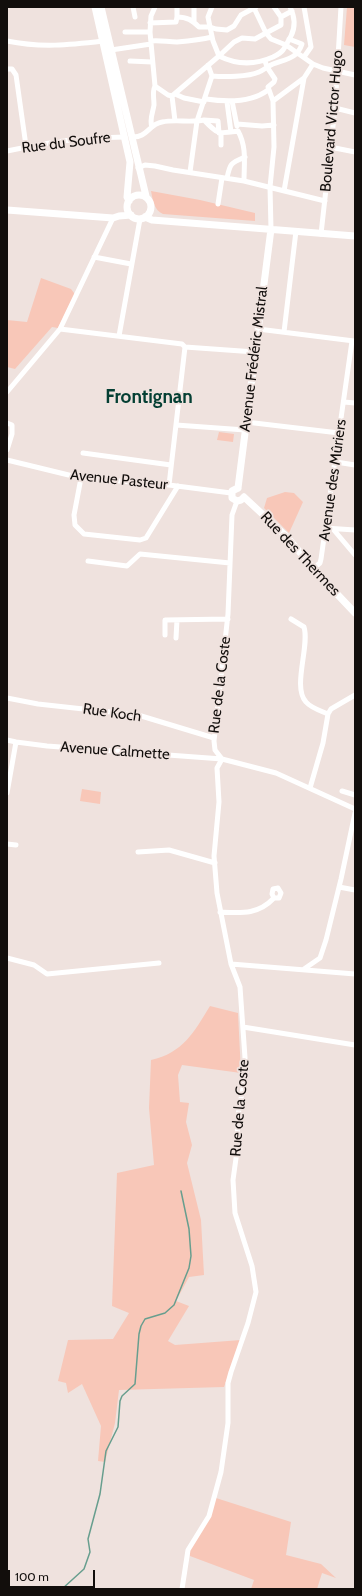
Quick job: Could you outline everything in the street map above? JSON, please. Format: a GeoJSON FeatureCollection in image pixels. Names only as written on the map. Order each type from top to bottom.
{"type":"FeatureCollection","features":[{"type":"Feature","properties":{"kind":"main road"},"geometry":{"type":"LineString","coordinates":[[95,7],[129,137],[146,196],[150,201],[151,208],[148,215],[142,218]]}},
{"type":"Feature","properties":{"kind":"main road"},"geometry":{"type":"LineString","coordinates":[[101,7],[129,137],[130,162],[127,197],[131,215]]}},
{"type":"Feature","properties":{"kind":"main road"},"geometry":{"type":"LineString","coordinates":[[129,172],[138,168]]}},
{"type":"Feature","properties":{"kind":"main road"},"geometry":{"type":"LineString","coordinates":[[116,217],[134,196],[146,196]]}},
{"type":"Feature","properties":{"kind":"main road"},"geometry":{"type":"LineString","coordinates":[[151,208],[165,220]]}},
{"type":"Feature","properties":{"kind":"main road"},"geometry":{"type":"LineString","coordinates":[[7,210],[116,217],[131,215],[152,220],[355,236]]}},
{"type":"Feature","properties":{"kind":"main road","name":"Avenue Frédéric Mistral"},"geometry":{"type":"LineString","coordinates":[[238,488],[271,229]]}},
{"type":"Feature","properties":{"kind":"main road"},"geometry":{"type":"LineString","coordinates":[[238,488],[242,490],[244,497],[237,501],[232,498],[231,493],[238,488]]}},
{"type":"Feature","properties":{"kind":"main road","name":"Rue des Thermes"},"geometry":{"type":"LineString","coordinates":[[244,497],[287,537],[355,613]]}},
{"type":"Feature","properties":{"kind":"street"},"geometry":{"type":"LineString","coordinates":[[133,7],[135,17]]}},
{"type":"Feature","properties":{"kind":"street"},"geometry":{"type":"LineString","coordinates":[[152,127],[150,123],[154,105],[153,93],[155,86],[150,23],[155,7]]}},
{"type":"Feature","properties":{"kind":"street"},"geometry":{"type":"LineString","coordinates":[[150,23],[176,22],[177,7]]}},
{"type":"Feature","properties":{"kind":"street"},"geometry":{"type":"LineString","coordinates":[[194,7],[194,22]]}},
{"type":"Feature","properties":{"kind":"street"},"geometry":{"type":"LineString","coordinates":[[212,7],[208,17],[212,37],[219,56],[232,62],[240,63],[265,61],[279,54],[286,45],[293,31],[295,20],[291,9],[280,17]]}},
{"type":"Feature","properties":{"kind":"street"},"geometry":{"type":"LineString","coordinates":[[174,121],[174,95],[234,42],[242,38],[255,39],[281,25],[280,17],[274,7]]}},
{"type":"Feature","properties":{"kind":"street"},"geometry":{"type":"LineString","coordinates":[[304,7],[311,47],[304,58]]}},
{"type":"Feature","properties":{"kind":"street","name":"Boulevard Victor Hugo"},"geometry":{"type":"LineString","coordinates":[[322,234],[335,108],[341,7]]}},
{"type":"Feature","properties":{"kind":"street"},"geometry":{"type":"LineString","coordinates":[[177,17],[190,19],[199,27],[210,26],[216,29],[227,30],[234,26],[241,15],[255,8],[266,33],[271,39],[286,45],[313,64],[355,74]]}},
{"type":"Feature","properties":{"kind":"street"},"geometry":{"type":"LineString","coordinates":[[125,32],[150,32]]}},
{"type":"Feature","properties":{"kind":"street"},"geometry":{"type":"LineString","coordinates":[[111,50],[159,40],[176,42],[200,40],[212,37]]}},
{"type":"Feature","properties":{"kind":"street"},"geometry":{"type":"LineString","coordinates":[[212,76],[221,77],[259,73],[267,67],[298,53],[301,42],[289,39]]}},
{"type":"Feature","properties":{"kind":"street"},"geometry":{"type":"LineString","coordinates":[[7,41],[48,46],[103,41]]}},
{"type":"Feature","properties":{"kind":"street"},"geometry":{"type":"LineString","coordinates":[[130,61],[152,62]]}},
{"type":"Feature","properties":{"kind":"street"},"geometry":{"type":"LineString","coordinates":[[155,86],[168,95],[184,98],[229,101],[245,99],[263,93],[274,82],[275,79],[265,61]]}},
{"type":"Feature","properties":{"kind":"street"},"geometry":{"type":"LineString","coordinates":[[273,102],[304,78],[313,64]]}},
{"type":"Feature","properties":{"kind":"street"},"geometry":{"type":"LineString","coordinates":[[190,172],[197,121],[212,76],[208,65]]}},
{"type":"Feature","properties":{"kind":"street"},"geometry":{"type":"LineString","coordinates":[[7,69],[12,69],[16,75],[26,146]]}},
{"type":"Feature","properties":{"kind":"street"},"geometry":{"type":"LineString","coordinates":[[284,191],[304,78]]}},
{"type":"Feature","properties":{"kind":"street"},"geometry":{"type":"LineString","coordinates":[[268,88],[273,102],[274,124],[274,147],[270,187],[271,229]]}},
{"type":"Feature","properties":{"kind":"street"},"geometry":{"type":"LineString","coordinates":[[229,101],[243,144],[245,157],[244,181]]}},
{"type":"Feature","properties":{"kind":"street"},"geometry":{"type":"LineString","coordinates":[[229,101],[231,132]]}},
{"type":"Feature","properties":{"kind":"street"},"geometry":{"type":"LineString","coordinates":[[335,108],[355,113]]}},
{"type":"Feature","properties":{"kind":"street"},"geometry":{"type":"LineString","coordinates":[[129,137],[142,136],[152,127],[161,122],[204,120],[218,121],[221,145]]}},
{"type":"Feature","properties":{"kind":"street"},"geometry":{"type":"LineString","coordinates":[[204,120],[215,132],[220,133],[238,131]]}},
{"type":"Feature","properties":{"kind":"street"},"geometry":{"type":"LineString","coordinates":[[236,124],[262,126],[274,124]]}},
{"type":"Feature","properties":{"kind":"street","name":"Rue du Soufre"},"geometry":{"type":"LineString","coordinates":[[7,151],[26,146],[80,138],[129,137]]}},
{"type":"Feature","properties":{"kind":"street"},"geometry":{"type":"LineString","coordinates":[[330,147],[355,152]]}},
{"type":"Feature","properties":{"kind":"street"},"geometry":{"type":"LineString","coordinates":[[218,204],[229,167],[232,162],[245,157]]}},
{"type":"Feature","properties":{"kind":"street"},"geometry":{"type":"LineString","coordinates":[[138,168],[145,165],[150,165],[244,181],[325,200]]}},
{"type":"Feature","properties":{"kind":"street"},"geometry":{"type":"LineString","coordinates":[[7,392],[60,329],[94,257],[116,217]]}},
{"type":"Feature","properties":{"kind":"street"},"geometry":{"type":"LineString","coordinates":[[119,336],[131,264],[142,218]]}},
{"type":"Feature","properties":{"kind":"street"},"geometry":{"type":"LineString","coordinates":[[284,332],[296,231]]}},
{"type":"Feature","properties":{"kind":"street"},"geometry":{"type":"LineString","coordinates":[[94,257],[131,264]]}},
{"type":"Feature","properties":{"kind":"street"},"geometry":{"type":"LineString","coordinates":[[60,329],[182,344],[185,347],[255,352]]}},
{"type":"Feature","properties":{"kind":"street"},"geometry":{"type":"LineString","coordinates":[[258,329],[354,341]]}},
{"type":"Feature","properties":{"kind":"street","name":"Avenue des Mûriers"},"geometry":{"type":"LineString","coordinates":[[314,568],[320,562],[354,341]]}},
{"type":"Feature","properties":{"kind":"street"},"geometry":{"type":"LineString","coordinates":[[169,485],[185,347]]}},
{"type":"Feature","properties":{"kind":"street"},"geometry":{"type":"LineString","coordinates":[[344,402],[355,403]]}},
{"type":"Feature","properties":{"kind":"street"},"geometry":{"type":"LineString","coordinates":[[246,422],[339,433]]}},
{"type":"Feature","properties":{"kind":"street"},"geometry":{"type":"LineString","coordinates":[[7,423],[12,425],[12,434],[7,450]]}},
{"type":"Feature","properties":{"kind":"street"},"geometry":{"type":"LineString","coordinates":[[176,425],[245,430]]}},
{"type":"Feature","properties":{"kind":"street"},"geometry":{"type":"LineString","coordinates":[[83,453],[171,465]]}},
{"type":"Feature","properties":{"kind":"street","name":"Avenue Pasteur"},"geometry":{"type":"LineString","coordinates":[[7,460],[81,478],[169,485],[231,493]]}},
{"type":"Feature","properties":{"kind":"street"},"geometry":{"type":"LineString","coordinates":[[336,462],[355,465]]}},
{"type":"Feature","properties":{"kind":"street"},"geometry":{"type":"LineString","coordinates":[[81,478],[74,515],[75,524],[84,534],[140,540],[146,538],[178,486]]}},
{"type":"Feature","properties":{"kind":"street","name":"Rue de la Coste"},"geometry":{"type":"LineString","coordinates":[[182,1589],[185,1564],[190,1546],[209,1516],[221,1472],[228,1423],[228,1383],[248,1323],[256,1292],[252,1266],[235,1213],[233,1180],[237,1151],[238,1115],[246,1072],[240,987],[232,964],[220,912],[215,863],[219,802],[217,768],[222,759],[216,750],[214,738],[228,620],[232,515],[237,501]]}},
{"type":"Feature","properties":{"kind":"street"},"geometry":{"type":"LineString","coordinates":[[325,528],[355,530]]}},
{"type":"Feature","properties":{"kind":"street"},"geometry":{"type":"LineString","coordinates":[[333,529],[355,555]]}},
{"type":"Feature","properties":{"kind":"street"},"geometry":{"type":"LineString","coordinates":[[88,561],[128,566],[140,554],[230,563]]}},
{"type":"Feature","properties":{"kind":"street"},"geometry":{"type":"LineString","coordinates":[[291,619],[304,627],[306,634],[301,672],[302,698],[307,704],[328,714]]}},
{"type":"Feature","properties":{"kind":"street"},"geometry":{"type":"LineString","coordinates":[[165,634],[165,620],[228,620]]}},
{"type":"Feature","properties":{"kind":"street"},"geometry":{"type":"LineString","coordinates":[[176,638],[177,620]]}},
{"type":"Feature","properties":{"kind":"street"},"geometry":{"type":"LineString","coordinates":[[310,788],[323,743],[328,714],[331,709],[355,695]]}},
{"type":"Feature","properties":{"kind":"street","name":"Rue Koch"},"geometry":{"type":"LineString","coordinates":[[7,698],[38,704],[138,715],[214,738]]}},
{"type":"Feature","properties":{"kind":"street","name":"Avenue Calmette"},"geometry":{"type":"LineString","coordinates":[[7,740],[100,750],[222,759],[276,773],[355,808]]}},
{"type":"Feature","properties":{"kind":"street"},"geometry":{"type":"LineString","coordinates":[[7,793],[16,742]]}},
{"type":"Feature","properties":{"kind":"street"},"geometry":{"type":"LineString","coordinates":[[342,791],[355,795]]}},
{"type":"Feature","properties":{"kind":"street"},"geometry":{"type":"LineString","coordinates":[[304,970],[320,958],[339,887],[355,813]]}},
{"type":"Feature","properties":{"kind":"street"},"geometry":{"type":"LineString","coordinates":[[7,844],[16,845]]}},
{"type":"Feature","properties":{"kind":"street"},"geometry":{"type":"LineString","coordinates":[[138,852],[168,850],[215,863]]}},
{"type":"Feature","properties":{"kind":"street"},"geometry":{"type":"LineString","coordinates":[[339,887],[355,890]]}},
{"type":"Feature","properties":{"kind":"street"},"geometry":{"type":"LineString","coordinates":[[220,912],[253,912],[274,898]]}},
{"type":"Feature","properties":{"kind":"street"},"geometry":{"type":"LineString","coordinates":[[7,958],[34,965],[46,974],[159,963]]}},
{"type":"Feature","properties":{"kind":"street"},"geometry":{"type":"LineString","coordinates":[[317,961],[316,966],[318,971]]}},
{"type":"Feature","properties":{"kind":"street"},"geometry":{"type":"LineString","coordinates":[[232,964],[355,974]]}},
{"type":"Feature","properties":{"kind":"street"},"geometry":{"type":"LineString","coordinates":[[243,1027],[355,1045]]}},
{"type":"Feature","properties":{"kind":"shaded area"},"geometry":{"type":"Polygon","coordinates":[[[347,7],[355,7],[355,47],[344,45],[347,7]]]}},
{"type":"Feature","properties":{"kind":"shaded area"},"geometry":{"type":"Polygon","coordinates":[[[151,191],[200,200],[255,213],[255,221],[163,214],[156,208],[151,191]]]}},
{"type":"Feature","properties":{"kind":"shaded area"},"geometry":{"type":"Polygon","coordinates":[[[41,278],[71,289],[74,296],[58,328],[52,327],[15,369],[7,367],[7,320],[27,322],[41,278]]]}},
{"type":"Feature","properties":{"kind":"shaded area"},"geometry":{"type":"Polygon","coordinates":[[[219,432],[234,434],[233,442],[217,440],[219,432]]]}},
{"type":"Feature","properties":{"kind":"shaded area"},"geometry":{"type":"Polygon","coordinates":[[[285,492],[294,493],[303,502],[289,533],[264,508],[267,498],[285,492]]]}},
{"type":"Feature","properties":{"kind":"shaded area"},"geometry":{"type":"Polygon","coordinates":[[[82,789],[101,792],[100,804],[80,801],[82,789]]]}},
{"type":"Feature","properties":{"kind":"shaded area"},"geometry":{"type":"Polygon","coordinates":[[[210,1006],[238,1013],[241,1073],[182,1065],[178,1075],[180,1102],[189,1103],[186,1122],[192,1145],[187,1163],[201,1220],[204,1275],[189,1277],[176,1301],[189,1306],[168,1341],[175,1345],[241,1340],[224,1387],[119,1390],[115,1423],[105,1462],[98,1461],[101,1426],[82,1384],[68,1393],[66,1383],[58,1381],[68,1340],[113,1339],[129,1313],[112,1306],[117,1173],[154,1165],[149,1108],[151,1060],[162,1057],[180,1047],[193,1033],[210,1006]]]}},
{"type":"Feature","properties":{"kind":"shaded area"},"geometry":{"type":"Polygon","coordinates":[[[216,1498],[291,1522],[286,1555],[321,1564],[336,1578],[322,1573],[317,1589],[251,1589],[254,1580],[190,1556],[190,1548],[216,1498]]]}},
{"type":"Feature","properties":{"kind":"waterway"},"geometry":{"type":"LineString","coordinates":[[62,1589],[84,1569],[90,1552],[88,1539],[100,1494],[106,1451],[118,1427],[120,1401],[122,1396],[135,1384],[141,1326],[145,1319],[165,1313],[174,1305],[189,1268],[191,1256],[189,1229],[181,1191]]}},
{"type":"Feature","properties":{"kind":"district","name":"Frontignan"},"geometry":{"type":"Point","coordinates":[149,397]}}]}
